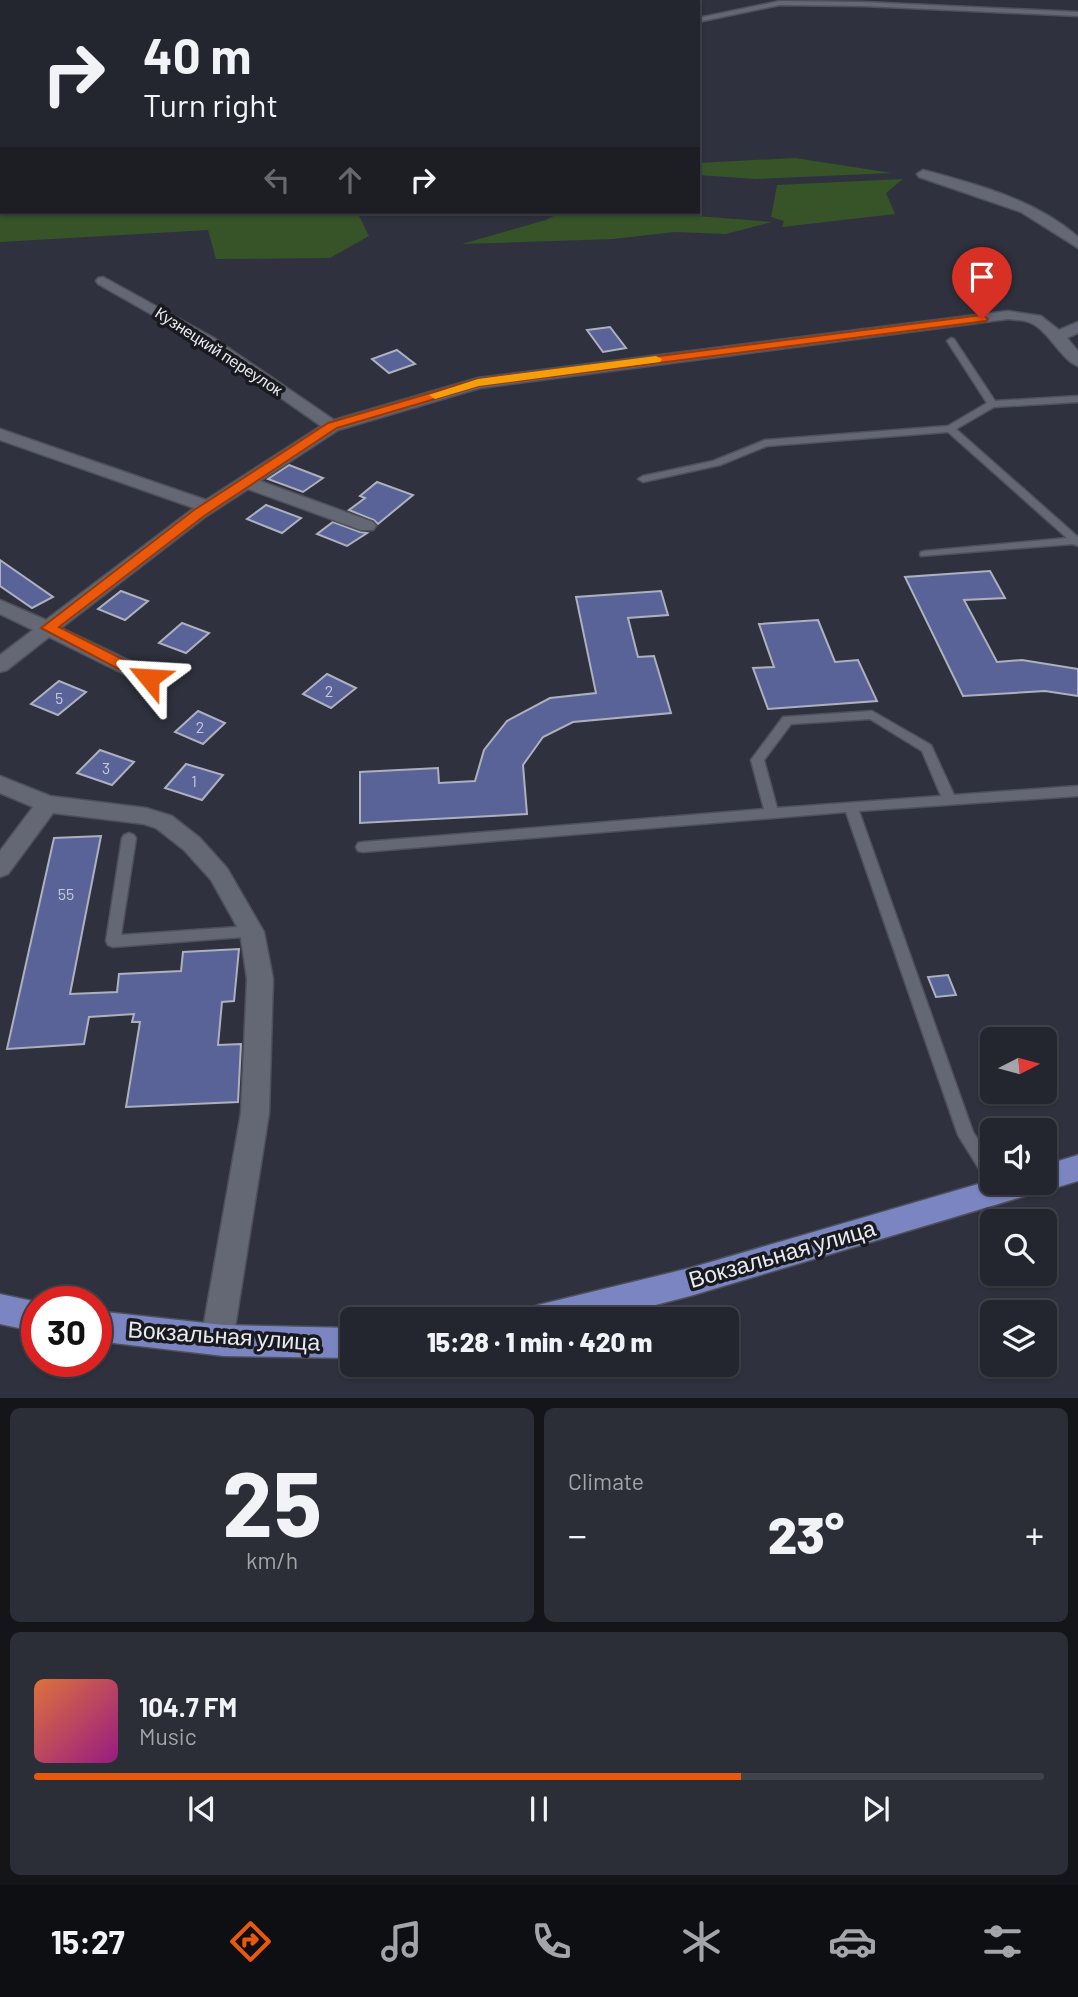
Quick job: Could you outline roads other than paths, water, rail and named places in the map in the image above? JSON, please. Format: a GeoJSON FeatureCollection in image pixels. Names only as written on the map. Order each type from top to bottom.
{"type":"FeatureCollection","features":[{"type":"Feature","properties":{"kind":"main road"},"geometry":{"type":"LineString","coordinates":[[1057,1174],[1078,1168]]}},
{"type":"Feature","properties":{"kind":"main road","name":"Вокзальная улица"},"geometry":{"type":"LineString","coordinates":[[590,1307],[690,1282],[980,1191]]}},
{"type":"Feature","properties":{"kind":"main road"},"geometry":{"type":"LineString","coordinates":[[0,1309],[21,1314]]}},
{"type":"Feature","properties":{"kind":"main road","name":"Вокзальная улица"},"geometry":{"type":"LineString","coordinates":[[112,1328],[171,1337],[299,1345],[340,1343]]}},
{"type":"Feature","properties":{"kind":"street"},"geometry":{"type":"LineString","coordinates":[[923,174],[994,196],[1062,227],[1078,244]]}},
{"type":"Feature","properties":{"kind":"street","name":"Кузнецкий переулок"},"geometry":{"type":"LineString","coordinates":[[103,281],[209,341],[332,426]]}},
{"type":"Feature","properties":{"kind":"street"},"geometry":{"type":"LineString","coordinates":[[0,665],[208,508],[332,426],[478,383],[1008,316],[1036,319],[1058,337],[1078,361]]}},
{"type":"Feature","properties":{"kind":"street"},"geometry":{"type":"LineString","coordinates":[[1058,337],[1078,327]]}},
{"type":"Feature","properties":{"kind":"street"},"geometry":{"type":"LineString","coordinates":[[0,433],[208,508]]}},
{"type":"Feature","properties":{"kind":"street"},"geometry":{"type":"LineString","coordinates":[[246,482],[367,526]]}},
{"type":"Feature","properties":{"kind":"street"},"geometry":{"type":"LineString","coordinates":[[0,606],[149,678]]}},
{"type":"Feature","properties":{"kind":"street"},"geometry":{"type":"LineString","coordinates":[[0,784],[47,804],[146,816],[164,821],[192,844],[219,874],[252,932],[260,979],[255,1113],[217,1340]]}},
{"type":"Feature","properties":{"kind":"street"},"geometry":{"type":"LineString","coordinates":[[3,860],[47,804]]}},
{"type":"Feature","properties":{"kind":"lane"},"geometry":{"type":"LineString","coordinates":[[700,20],[780,3],[1078,14]]}},
{"type":"Feature","properties":{"kind":"lane"},"geometry":{"type":"LineString","coordinates":[[951,341],[992,404]]}},
{"type":"Feature","properties":{"kind":"lane"},"geometry":{"type":"LineString","coordinates":[[643,479],[716,463],[765,443],[950,429],[992,404],[1078,399]]}},
{"type":"Feature","properties":{"kind":"lane"},"geometry":{"type":"LineString","coordinates":[[950,429],[1077,542]]}},
{"type":"Feature","properties":{"kind":"lane"},"geometry":{"type":"LineString","coordinates":[[925,554],[1077,542]]}},
{"type":"Feature","properties":{"kind":"lane"},"geometry":{"type":"LineString","coordinates":[[771,813],[757,760],[788,720],[872,715],[927,748],[949,800]]}},
{"type":"Feature","properties":{"kind":"lane"},"geometry":{"type":"LineString","coordinates":[[363,847],[1078,791]]}},
{"type":"Feature","properties":{"kind":"lane"},"geometry":{"type":"LineString","coordinates":[[851,807],[966,1135],[980,1153]]}},
{"type":"Feature","properties":{"kind":"lane"},"geometry":{"type":"LineString","coordinates":[[129,838],[113,941],[252,932]]}}]}
